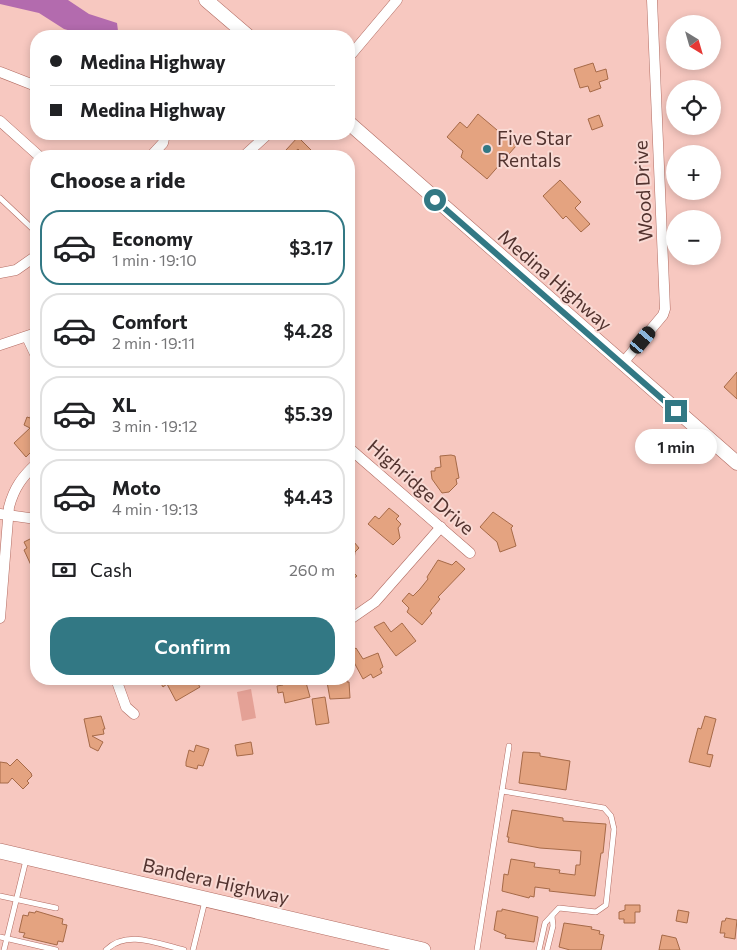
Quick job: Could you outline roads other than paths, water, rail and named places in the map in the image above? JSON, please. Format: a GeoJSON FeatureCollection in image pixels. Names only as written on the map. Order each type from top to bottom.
{"type":"FeatureCollection","features":[{"type":"Feature","properties":{"kind":"main road"},"geometry":{"type":"LineString","coordinates":[[206,0],[241,30]]}},
{"type":"Feature","properties":{"kind":"main road","name":"Medina Highway"},"geometry":{"type":"LineString","coordinates":[[355,129],[737,463]]}},
{"type":"Feature","properties":{"kind":"main road","name":"Bandera Highway"},"geometry":{"type":"LineString","coordinates":[[0,851],[422,950]]}},
{"type":"Feature","properties":{"kind":"street"},"geometry":{"type":"LineString","coordinates":[[355,48],[397,0]]}},
{"type":"Feature","properties":{"kind":"street","name":"Wood Drive"},"geometry":{"type":"LineString","coordinates":[[622,364],[663,315],[665,309],[652,0]]}},
{"type":"Feature","properties":{"kind":"street"},"geometry":{"type":"LineString","coordinates":[[0,72],[30,84]]}},
{"type":"Feature","properties":{"kind":"street"},"geometry":{"type":"LineString","coordinates":[[0,121],[32,150]]}},
{"type":"Feature","properties":{"kind":"street"},"geometry":{"type":"LineString","coordinates":[[157,150],[164,140]]}},
{"type":"Feature","properties":{"kind":"street"},"geometry":{"type":"LineString","coordinates":[[251,150],[261,140]]}},
{"type":"Feature","properties":{"kind":"street"},"geometry":{"type":"LineString","coordinates":[[0,273],[16,270],[30,260]]}},
{"type":"Feature","properties":{"kind":"street"},"geometry":{"type":"LineString","coordinates":[[0,344],[30,335]]}},
{"type":"Feature","properties":{"kind":"street","name":"Highridge Drive"},"geometry":{"type":"LineString","coordinates":[[355,453],[470,553]]}},
{"type":"Feature","properties":{"kind":"street"},"geometry":{"type":"LineString","coordinates":[[0,618],[4,514],[13,491],[19,481],[30,470]]}},
{"type":"Feature","properties":{"kind":"street"},"geometry":{"type":"LineString","coordinates":[[4,514],[30,518]]}},
{"type":"Feature","properties":{"kind":"street"},"geometry":{"type":"LineString","coordinates":[[355,616],[375,602],[441,528]]}},
{"type":"Feature","properties":{"kind":"street"},"geometry":{"type":"LineString","coordinates":[[118,685],[126,707],[134,714]]}},
{"type":"Feature","properties":{"kind":"lane"},"geometry":{"type":"LineString","coordinates":[[0,198],[30,226]]}},
{"type":"Feature","properties":{"kind":"lane"},"geometry":{"type":"LineString","coordinates":[[476,950],[509,746]]}},
{"type":"Feature","properties":{"kind":"lane"},"geometry":{"type":"LineString","coordinates":[[502,791],[604,808],[611,816],[614,829],[606,906],[596,912],[564,907],[556,910],[546,923],[539,950]]}},
{"type":"Feature","properties":{"kind":"lane"},"geometry":{"type":"LineString","coordinates":[[4,950],[26,857]]}},
{"type":"Feature","properties":{"kind":"lane"},"geometry":{"type":"LineString","coordinates":[[0,896],[56,908]]}},
{"type":"Feature","properties":{"kind":"lane"},"geometry":{"type":"LineString","coordinates":[[193,950],[206,898]]}},
{"type":"Feature","properties":{"kind":"lane"},"geometry":{"type":"LineString","coordinates":[[547,950],[553,926],[552,916]]}},
{"type":"Feature","properties":{"kind":"lane"},"geometry":{"type":"LineString","coordinates":[[0,937],[56,950]]}},
{"type":"Feature","properties":{"kind":"lane"},"geometry":{"type":"LineString","coordinates":[[106,950],[122,939],[132,938],[184,950]]}},
{"type":"Feature","properties":{"kind":"place","name":"Five Star Rentals"},"geometry":{"type":"Point","coordinates":[487,149]}}]}
